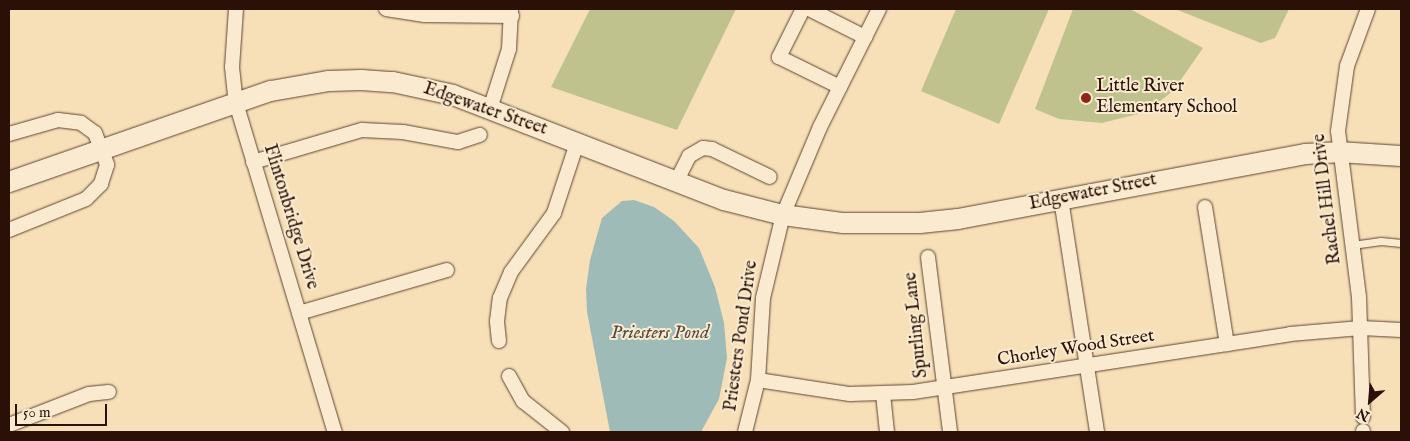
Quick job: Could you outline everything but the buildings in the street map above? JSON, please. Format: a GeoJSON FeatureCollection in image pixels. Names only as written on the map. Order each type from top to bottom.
{"type":"FeatureCollection","features":[{"type":"Feature","properties":{"kind":"street","name":"Flintonbridge Drive"},"geometry":{"type":"LineString","coordinates":[[236,9],[232,68],[236,103],[335,432]]}},
{"type":"Feature","properties":{"kind":"street"},"geometry":{"type":"LineString","coordinates":[[386,9],[425,15],[511,12],[504,73],[490,109]]}},
{"type":"Feature","properties":{"kind":"street"},"geometry":{"type":"LineString","coordinates":[[803,9],[779,57],[840,87]]}},
{"type":"Feature","properties":{"kind":"street"},"geometry":{"type":"LineString","coordinates":[[809,9],[866,37]]}},
{"type":"Feature","properties":{"kind":"street"},"geometry":{"type":"LineString","coordinates":[[783,215],[840,87],[880,9]]}},
{"type":"Feature","properties":{"kind":"street","name":"Rachel Hill Drive"},"geometry":{"type":"LineString","coordinates":[[1363,427],[1361,328],[1352,245],[1338,152],[1342,88],[1351,51],[1368,9]]}},
{"type":"Feature","properties":{"kind":"street","name":"Edgewater Street"},"geometry":{"type":"LineString","coordinates":[[9,182],[236,103],[298,85],[360,80],[423,87],[490,109],[724,200],[783,215],[843,223],[920,223],[1061,199],[1272,158],[1338,152],[1401,156]]}},
{"type":"Feature","properties":{"kind":"street"},"geometry":{"type":"LineString","coordinates":[[9,134],[69,120],[91,129],[102,149],[107,165],[106,174],[94,193],[9,230]]}},
{"type":"Feature","properties":{"kind":"street"},"geometry":{"type":"LineString","coordinates":[[253,162],[362,130],[403,132],[458,142],[480,135]]}},
{"type":"Feature","properties":{"kind":"street"},"geometry":{"type":"LineString","coordinates":[[499,341],[497,321],[500,298],[511,272],[554,214],[577,143]]}},
{"type":"Feature","properties":{"kind":"street"},"geometry":{"type":"LineString","coordinates":[[676,182],[689,156],[703,148],[712,149],[770,177]]}},
{"type":"Feature","properties":{"kind":"street"},"geometry":{"type":"LineString","coordinates":[[1061,199],[1097,432]]}},
{"type":"Feature","properties":{"kind":"street"},"geometry":{"type":"LineString","coordinates":[[1205,207],[1226,344]]}},
{"type":"Feature","properties":{"kind":"street","name":"Priesters Pond Drive"},"geometry":{"type":"LineString","coordinates":[[745,432],[758,380],[763,298],[783,215]]}},
{"type":"Feature","properties":{"kind":"street","name":"Spurling Lane"},"geometry":{"type":"LineString","coordinates":[[928,257],[950,432]]}},
{"type":"Feature","properties":{"kind":"street"},"geometry":{"type":"LineString","coordinates":[[299,313],[447,270]]}},
{"type":"Feature","properties":{"kind":"street","name":"Chorley Wood Street"},"geometry":{"type":"LineString","coordinates":[[758,380],[816,391],[883,394],[943,388],[1226,344],[1361,328],[1401,330]]}},
{"type":"Feature","properties":{"kind":"street"},"geometry":{"type":"LineString","coordinates":[[509,376],[524,401],[562,432]]}},
{"type":"Feature","properties":{"kind":"street"},"geometry":{"type":"LineString","coordinates":[[9,425],[89,394],[109,392]]}},
{"type":"Feature","properties":{"kind":"street"},"geometry":{"type":"LineString","coordinates":[[883,394],[887,432]]}},
{"type":"Feature","properties":{"kind":"lane"},"geometry":{"type":"LineString","coordinates":[[1352,245],[1381,241],[1401,242]]}},
{"type":"Feature","properties":{"kind":"green space"},"geometry":{"type":"Polygon","coordinates":[[[590,9],[736,9],[677,130],[551,87],[590,9]]]}},
{"type":"Feature","properties":{"kind":"green space"},"geometry":{"type":"Polygon","coordinates":[[[956,9],[1049,9],[999,124],[921,91],[956,9]]]}},
{"type":"Feature","properties":{"kind":"green space"},"geometry":{"type":"Polygon","coordinates":[[[1073,9],[1130,9],[1203,48],[1173,91],[1146,112],[1102,123],[1059,119],[1035,109],[1073,9]]]}},
{"type":"Feature","properties":{"kind":"green space"},"geometry":{"type":"Polygon","coordinates":[[[1175,9],[1289,9],[1275,38],[1261,43],[1175,9]]]}},
{"type":"Feature","properties":{"kind":"water","name":"Priesters Pond"},"geometry":{"type":"Polygon","coordinates":[[[634,200],[654,207],[674,221],[699,248],[715,287],[724,323],[727,358],[719,399],[701,432],[610,432],[587,312],[586,289],[590,260],[602,218],[622,201],[634,200]]]}},
{"type":"Feature","properties":{"kind":"place","name":"Little River Elementary School"},"geometry":{"type":"Point","coordinates":[1086,98]}}]}
